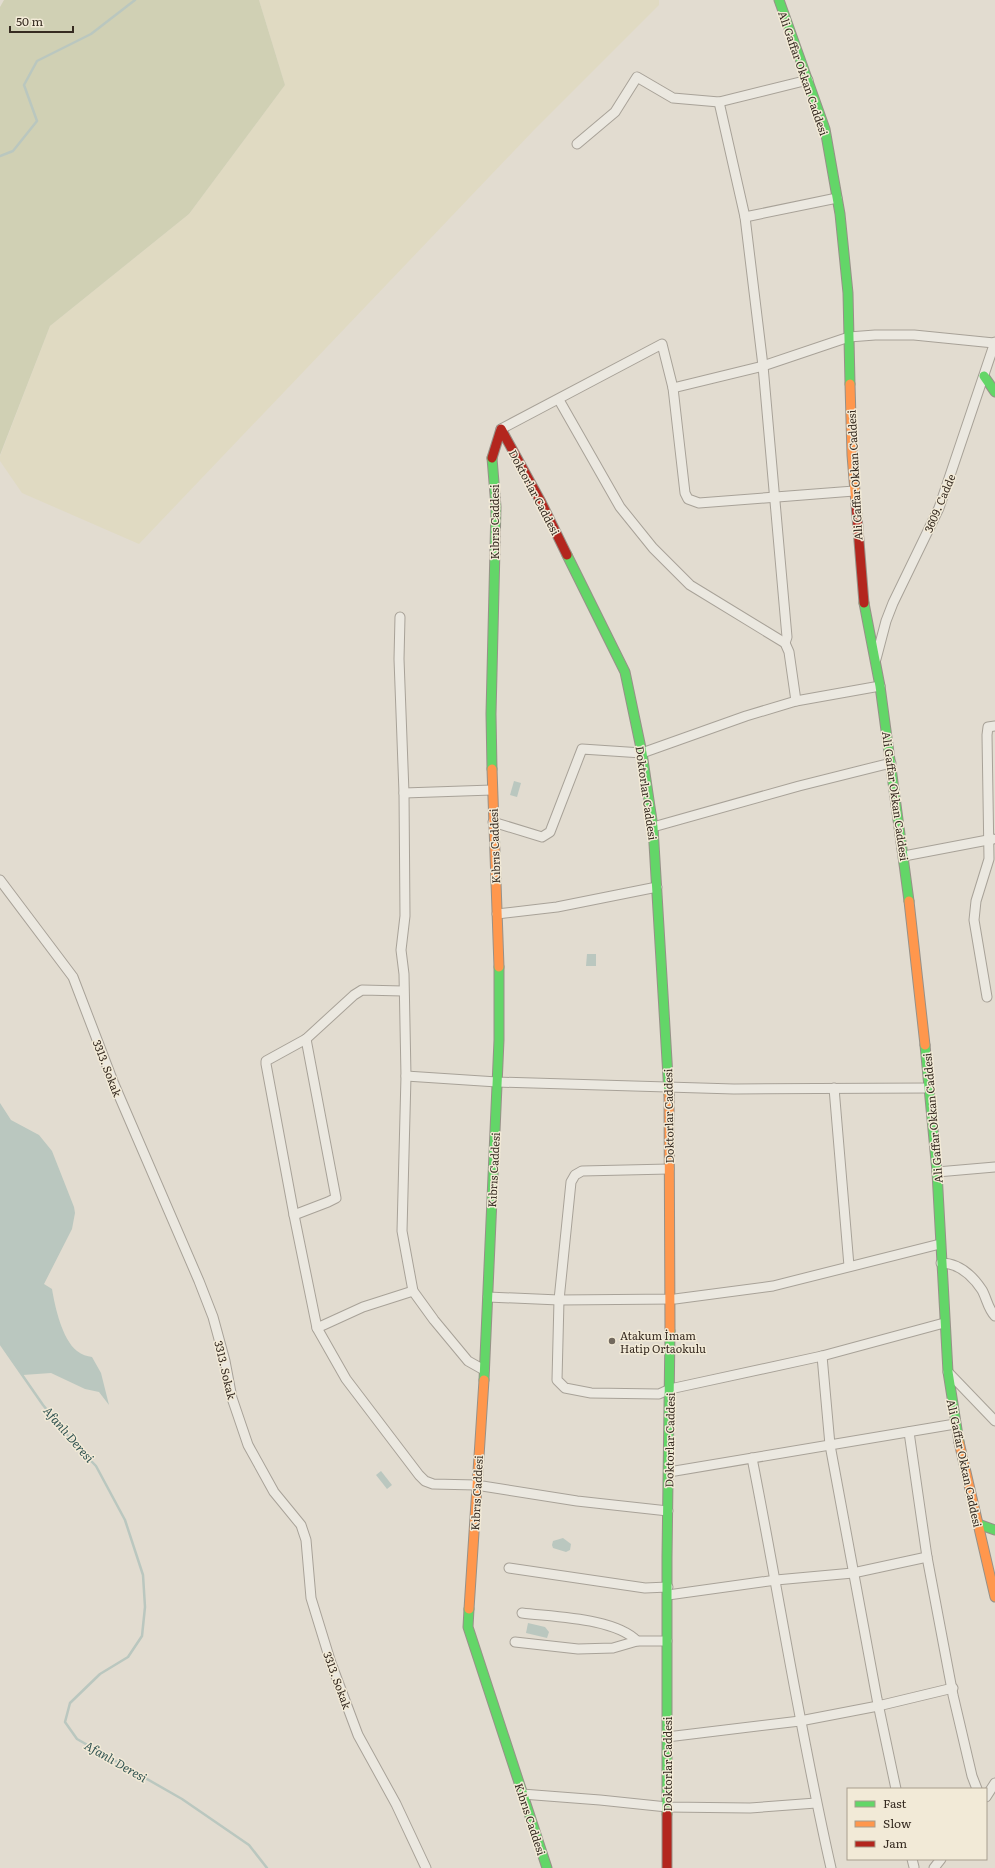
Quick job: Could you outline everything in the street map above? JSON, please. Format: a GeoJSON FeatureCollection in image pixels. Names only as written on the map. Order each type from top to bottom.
{"type":"FeatureCollection","features":[{"type":"Feature","properties":{"kind":"street","name":"Ali Gaffar Okkan Caddesi"},"geometry":{"type":"LineString","coordinates":[[779,0],[825,129],[837,198],[848,293],[854,491],[865,613],[876,661],[904,856],[937,1172],[944,1323],[948,1372],[955,1424],[995,1597]]}},
{"type":"Feature","properties":{"kind":"street"},"geometry":{"type":"LineString","coordinates":[[577,144],[615,112],[637,77],[673,98],[719,102],[808,80]]}},
{"type":"Feature","properties":{"kind":"street"},"geometry":{"type":"LineString","coordinates":[[719,102],[746,218],[763,366],[787,637],[785,643]]}},
{"type":"Feature","properties":{"kind":"street"},"geometry":{"type":"LineString","coordinates":[[746,218],[837,198]]}},
{"type":"Feature","properties":{"kind":"street"},"geometry":{"type":"LineString","coordinates":[[673,388],[763,366],[849,337],[875,335],[914,336],[995,343]]}},
{"type":"Feature","properties":{"kind":"street","name":"3609. Cadde"},"geometry":{"type":"LineString","coordinates":[[876,661],[886,621],[939,508],[995,343]]}},
{"type":"Feature","properties":{"kind":"street"},"geometry":{"type":"LineString","coordinates":[[502,429],[662,344],[673,388],[685,493],[688,499],[699,503],[854,491]]}},
{"type":"Feature","properties":{"kind":"street"},"geometry":{"type":"LineString","coordinates":[[984,376],[995,392]]}},
{"type":"Feature","properties":{"kind":"street"},"geometry":{"type":"LineString","coordinates":[[559,400],[620,507],[653,548],[690,585],[785,643],[789,652],[796,701]]}},
{"type":"Feature","properties":{"kind":"street","name":"Doktorlar Caddesi"},"geometry":{"type":"LineString","coordinates":[[492,459],[502,429]]}},
{"type":"Feature","properties":{"kind":"street","name":"Doktorlar Caddesi"},"geometry":{"type":"LineString","coordinates":[[502,429],[541,502],[625,672],[642,753],[653,827],[669,1088],[670,1389],[667,1642],[667,1868]]}},
{"type":"Feature","properties":{"kind":"street","name":"Kıbrıs Caddesi"},"geometry":{"type":"LineString","coordinates":[[492,459],[496,507],[491,699],[492,790],[499,968],[497,1082],[488,1297],[468,1627],[546,1868]]}},
{"type":"Feature","properties":{"kind":"street"},"geometry":{"type":"LineString","coordinates":[[400,617],[399,659],[404,793],[405,916],[401,950],[404,974],[403,991],[406,1076],[402,1231],[413,1291],[434,1320],[468,1361],[484,1370]]}},
{"type":"Feature","properties":{"kind":"street"},"geometry":{"type":"LineString","coordinates":[[493,822],[542,837],[550,832],[582,748],[642,753],[746,716],[796,701],[880,686]]}},
{"type":"Feature","properties":{"kind":"street"},"geometry":{"type":"LineString","coordinates":[[987,997],[974,920],[976,901],[989,859],[992,839],[987,736],[988,727],[995,726]]}},
{"type":"Feature","properties":{"kind":"street"},"geometry":{"type":"LineString","coordinates":[[653,827],[799,786],[891,763]]}},
{"type":"Feature","properties":{"kind":"street"},"geometry":{"type":"LineString","coordinates":[[404,793],[492,790]]}},
{"type":"Feature","properties":{"kind":"street"},"geometry":{"type":"LineString","coordinates":[[904,856],[992,839]]}},
{"type":"Feature","properties":{"kind":"street","name":"3313. Sokak"},"geometry":{"type":"LineString","coordinates":[[0,880],[73,977],[114,1084],[199,1281],[210,1310],[225,1361],[232,1398],[248,1445],[274,1492],[301,1525],[306,1540],[311,1598],[331,1663],[358,1735],[396,1804],[426,1868]]}},
{"type":"Feature","properties":{"kind":"street"},"geometry":{"type":"LineString","coordinates":[[497,914],[557,907],[657,887]]}},
{"type":"Feature","properties":{"kind":"street"},"geometry":{"type":"LineString","coordinates":[[403,991],[362,990],[354,995],[306,1039],[266,1061],[294,1216],[318,1328],[346,1379],[425,1481],[433,1484],[476,1485],[577,1501],[668,1511]]}},
{"type":"Feature","properties":{"kind":"street"},"geometry":{"type":"LineString","coordinates":[[294,1216],[336,1198],[306,1039]]}},
{"type":"Feature","properties":{"kind":"street"},"geometry":{"type":"LineString","coordinates":[[406,1076],[497,1082],[669,1088],[929,1088]]}},
{"type":"Feature","properties":{"kind":"street"},"geometry":{"type":"LineString","coordinates":[[834,1088],[849,1266]]}},
{"type":"Feature","properties":{"kind":"street"},"geometry":{"type":"LineString","coordinates":[[937,1172],[995,1167]]}},
{"type":"Feature","properties":{"kind":"street"},"geometry":{"type":"LineString","coordinates":[[669,1169],[582,1171],[575,1175],[571,1182],[559,1300],[557,1380],[565,1388],[591,1393],[659,1394],[670,1389],[822,1356],[944,1323]]}},
{"type":"Feature","properties":{"kind":"street"},"geometry":{"type":"LineString","coordinates":[[488,1297],[559,1300],[670,1300],[773,1286],[940,1244]]}},
{"type":"Feature","properties":{"kind":"street"},"geometry":{"type":"LineString","coordinates":[[941,1263],[956,1264],[968,1273],[982,1290],[991,1312],[995,1316]]}},
{"type":"Feature","properties":{"kind":"street"},"geometry":{"type":"LineString","coordinates":[[318,1328],[363,1307],[369,1307],[413,1291]]}},
{"type":"Feature","properties":{"kind":"street"},"geometry":{"type":"LineString","coordinates":[[822,1356],[830,1445],[878,1706],[896,1788]]}},
{"type":"Feature","properties":{"kind":"street"},"geometry":{"type":"LineString","coordinates":[[948,1372],[995,1421]]}},
{"type":"Feature","properties":{"kind":"street"},"geometry":{"type":"LineString","coordinates":[[669,1472],[955,1424]]}},
{"type":"Feature","properties":{"kind":"street"},"geometry":{"type":"LineString","coordinates":[[909,1432],[927,1557],[953,1688],[972,1776],[977,1788]]}},
{"type":"Feature","properties":{"kind":"street"},"geometry":{"type":"LineString","coordinates":[[752,1458],[776,1580],[800,1721],[816,1803],[831,1868]]}},
{"type":"Feature","properties":{"kind":"street"},"geometry":{"type":"LineString","coordinates":[[978,1524],[995,1530]]}},
{"type":"Feature","properties":{"kind":"street"},"geometry":{"type":"LineString","coordinates":[[509,1568],[668,1591],[853,1572],[927,1557]]}},
{"type":"Feature","properties":{"kind":"street"},"geometry":{"type":"LineString","coordinates":[[522,1613],[597,1622],[619,1629],[637,1641]]}},
{"type":"Feature","properties":{"kind":"street"},"geometry":{"type":"LineString","coordinates":[[515,1642],[578,1650],[613,1648],[637,1641],[667,1642]]}},
{"type":"Feature","properties":{"kind":"street"},"geometry":{"type":"LineString","coordinates":[[667,1737],[800,1721],[878,1706],[953,1688]]}},
{"type":"Feature","properties":{"kind":"street"},"geometry":{"type":"LineString","coordinates":[[990,1796],[995,1783]]}},
{"type":"Feature","properties":{"kind":"street"},"geometry":{"type":"LineString","coordinates":[[522,1794],[667,1807],[750,1808],[816,1803]]}},
{"type":"Feature","properties":{"kind":"street"},"geometry":{"type":"LineString","coordinates":[[934,1868],[940,1860]]}},
{"type":"Feature","properties":{"kind":"shaded area"},"geometry":{"type":"Polygon","coordinates":[[[259,0],[659,0],[659,5],[533,131],[139,544],[22,493],[0,461],[0,456],[50,326],[189,214],[285,85],[259,0]]]}},
{"type":"Feature","properties":{"kind":"shaded area"},"geometry":{"type":"Polygon","coordinates":[[[514,781],[521,783],[517,797],[510,795],[514,781]]]}},
{"type":"Feature","properties":{"kind":"shaded area"},"geometry":{"type":"Polygon","coordinates":[[[587,954],[596,954],[596,966],[586,966],[587,954]]]}},
{"type":"Feature","properties":{"kind":"shaded area"},"geometry":{"type":"Polygon","coordinates":[[[0,1103],[11,1120],[39,1135],[52,1151],[74,1207],[75,1213],[72,1229],[44,1284],[52,1289],[57,1313],[67,1339],[77,1351],[92,1357],[101,1373],[109,1405],[99,1392],[85,1389],[51,1373],[23,1375],[0,1343],[0,1103]]]}},
{"type":"Feature","properties":{"kind":"shaded area"},"geometry":{"type":"Polygon","coordinates":[[[381,1471],[392,1485],[387,1489],[376,1475],[381,1471]]]}},
{"type":"Feature","properties":{"kind":"shaded area"},"geometry":{"type":"Polygon","coordinates":[[[563,1538],[571,1544],[570,1550],[566,1552],[553,1548],[552,1545],[553,1541],[563,1538]]]}},
{"type":"Feature","properties":{"kind":"shaded area"},"geometry":{"type":"Polygon","coordinates":[[[528,1623],[545,1627],[549,1632],[547,1638],[526,1633],[528,1623]]]}},
{"type":"Feature","properties":{"kind":"green space"},"geometry":{"type":"Polygon","coordinates":[[[4,0],[259,0],[285,85],[189,214],[50,326],[0,455],[0,7],[4,0]]]}},
{"type":"Feature","properties":{"kind":"waterway"},"geometry":{"type":"LineString","coordinates":[[0,156],[13,151],[37,121],[24,85],[37,61],[91,34],[135,0]]}},
{"type":"Feature","properties":{"kind":"waterway","name":"Afanlı Deresi"},"geometry":{"type":"LineString","coordinates":[[0,1343],[43,1405],[73,1442],[96,1466],[125,1520],[143,1575],[145,1607],[142,1636],[128,1657],[100,1674],[70,1703],[65,1722],[77,1739],[182,1799],[249,1845],[267,1868]]}},
{"type":"Feature","properties":{"kind":"traffic: fast"},"geometry":{"type":"LineString","coordinates":[[779,0],[825,129],[840,214],[848,293],[850,384]]}},
{"type":"Feature","properties":{"kind":"traffic: fast"},"geometry":{"type":"LineString","coordinates":[[984,376],[995,392]]}},
{"type":"Feature","properties":{"kind":"traffic: fast"},"geometry":{"type":"LineString","coordinates":[[492,458],[496,507],[491,714],[492,769]]}},
{"type":"Feature","properties":{"kind":"traffic: fast"},"geometry":{"type":"LineString","coordinates":[[567,555],[625,672],[642,753],[653,827],[669,1094]]}},
{"type":"Feature","properties":{"kind":"traffic: fast"},"geometry":{"type":"LineString","coordinates":[[864,603],[880,686],[909,901]]}},
{"type":"Feature","properties":{"kind":"traffic: fast"},"geometry":{"type":"LineString","coordinates":[[484,1380],[499,1040],[499,967]]}},
{"type":"Feature","properties":{"kind":"traffic: fast"},"geometry":{"type":"LineString","coordinates":[[925,1045],[937,1172],[948,1372],[959,1442]]}},
{"type":"Feature","properties":{"kind":"traffic: fast"},"geometry":{"type":"LineString","coordinates":[[667,1814],[667,1557],[670,1331]]}},
{"type":"Feature","properties":{"kind":"traffic: fast"},"geometry":{"type":"LineString","coordinates":[[978,1524],[995,1530]]}},
{"type":"Feature","properties":{"kind":"traffic: fast"},"geometry":{"type":"LineString","coordinates":[[469,1609],[468,1627],[547,1868]]}},
{"type":"Feature","properties":{"kind":"traffic: slow"},"geometry":{"type":"LineString","coordinates":[[850,384],[852,455],[856,504]]}},
{"type":"Feature","properties":{"kind":"traffic: slow"},"geometry":{"type":"LineString","coordinates":[[492,769],[499,967]]}},
{"type":"Feature","properties":{"kind":"traffic: slow"},"geometry":{"type":"LineString","coordinates":[[909,901],[925,1045]]}},
{"type":"Feature","properties":{"kind":"traffic: slow"},"geometry":{"type":"LineString","coordinates":[[669,1094],[670,1331]]}},
{"type":"Feature","properties":{"kind":"traffic: slow"},"geometry":{"type":"LineString","coordinates":[[469,1609],[484,1380]]}},
{"type":"Feature","properties":{"kind":"traffic: slow"},"geometry":{"type":"LineString","coordinates":[[959,1442],[995,1597]]}},
{"type":"Feature","properties":{"kind":"traffic: jam"},"geometry":{"type":"LineString","coordinates":[[492,458],[501,429],[541,502],[567,555]]}},
{"type":"Feature","properties":{"kind":"traffic: jam"},"geometry":{"type":"LineString","coordinates":[[856,504],[864,603]]}},
{"type":"Feature","properties":{"kind":"traffic: jam"},"geometry":{"type":"LineString","coordinates":[[667,1814],[667,1868]]}},
{"type":"Feature","properties":{"kind":"place","name":"Atakum İmam Hatip Ortaokulu"},"geometry":{"type":"Point","coordinates":[612,1341]}}]}
